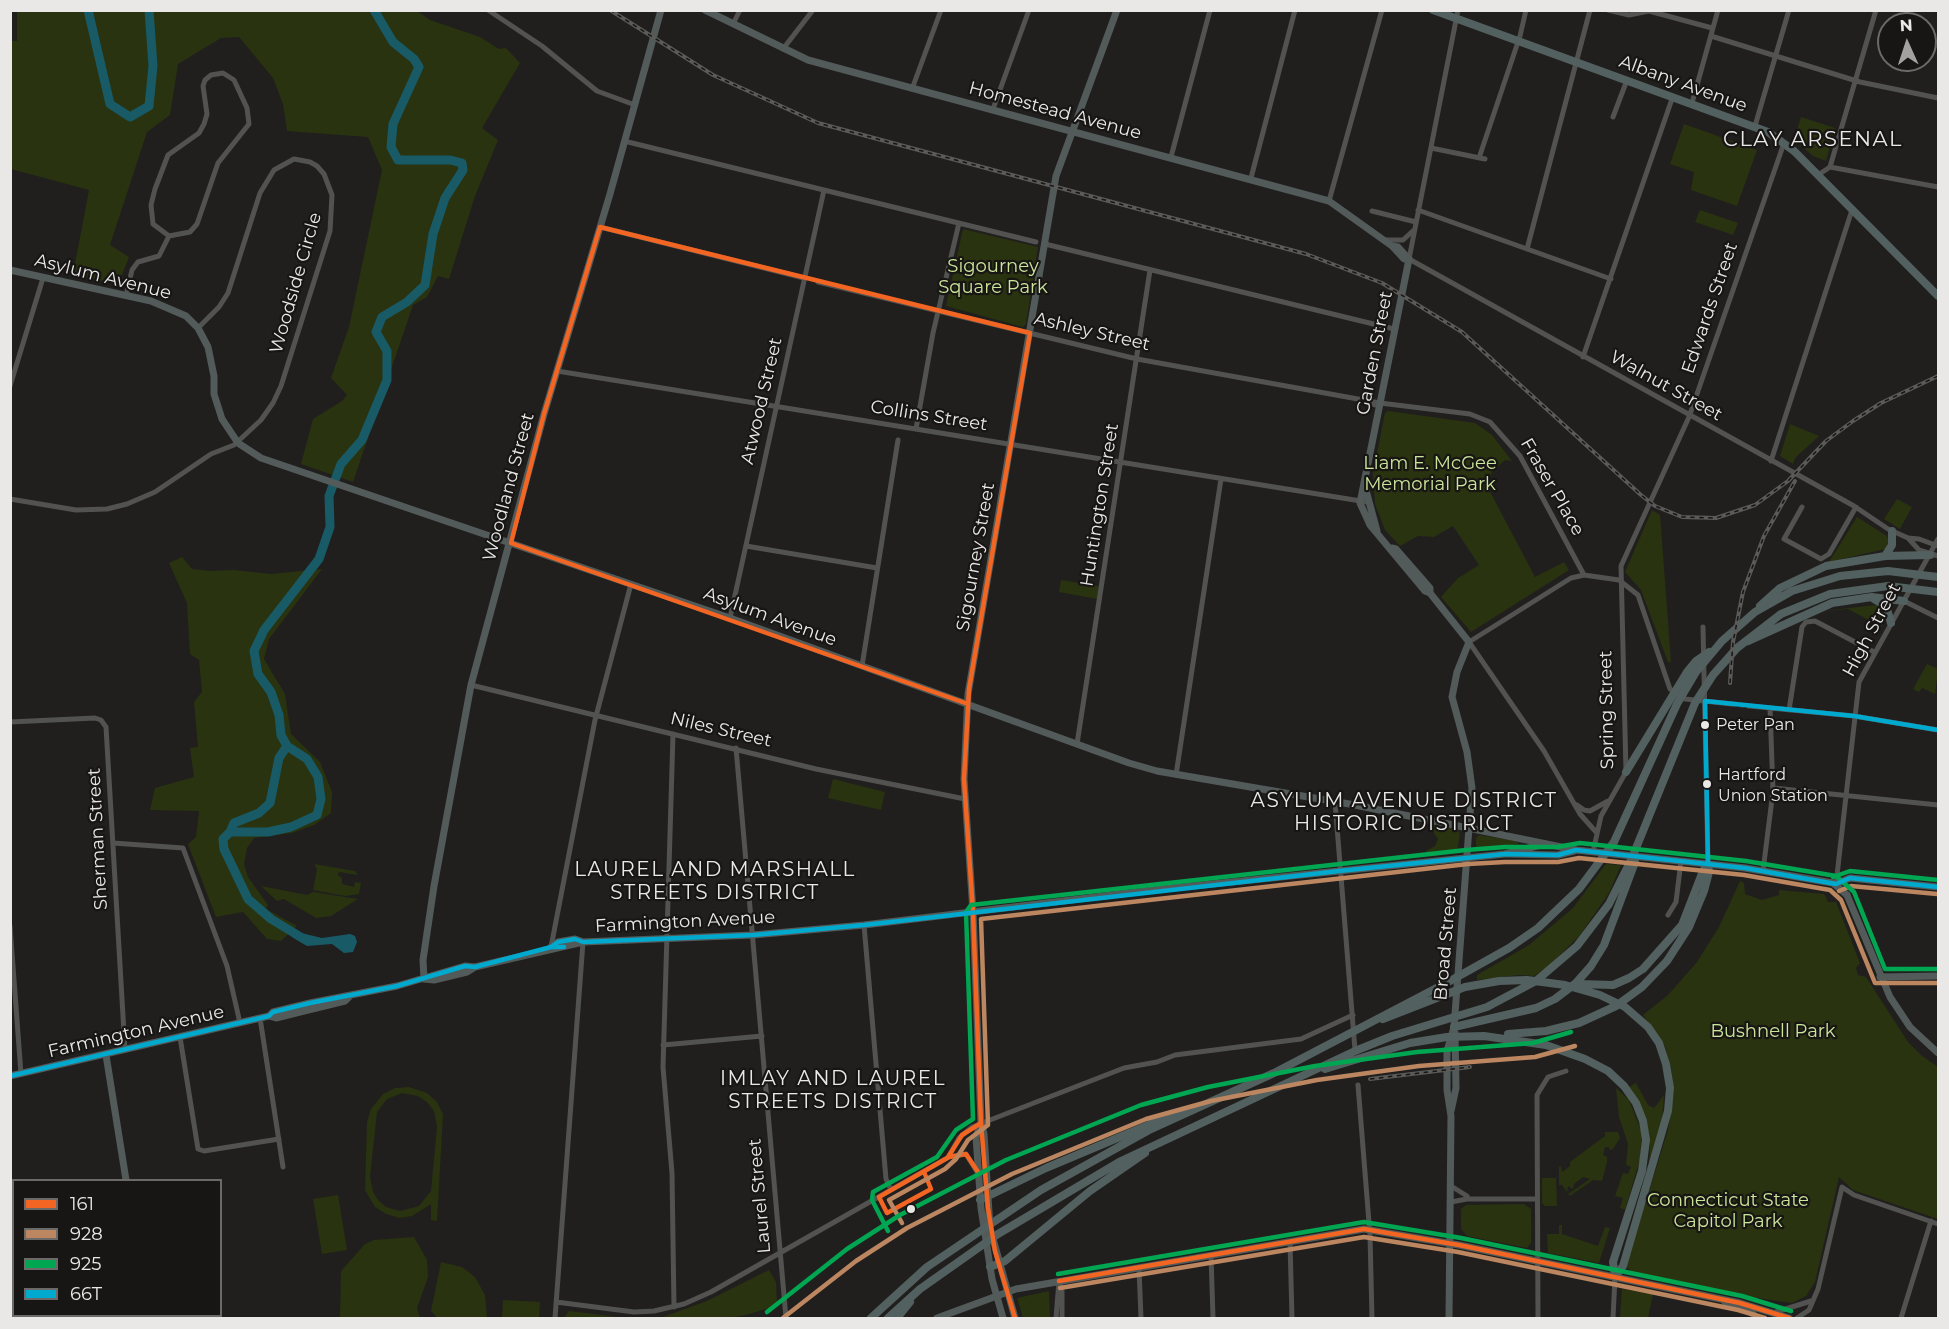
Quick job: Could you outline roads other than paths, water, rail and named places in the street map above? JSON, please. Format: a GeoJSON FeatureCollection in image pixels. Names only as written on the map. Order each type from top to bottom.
{"type":"FeatureCollection","features":[{"type":"Feature","properties":{"kind":"highway","name":"Albany Avenue"},"geometry":{"type":"LineString","coordinates":[[1433,10],[1457,15],[1518,41],[1755,126],[1784,143],[1938,296]]}},
{"type":"Feature","properties":{"kind":"highway"},"geometry":{"type":"LineString","coordinates":[[1885,556],[1892,545],[1892,531]]}},
{"type":"Feature","properties":{"kind":"highway"},"geometry":{"type":"LineString","coordinates":[[1626,772],[1693,664],[1713,650],[1781,592],[1826,566],[1885,556],[1934,556]]}},
{"type":"Feature","properties":{"kind":"highway"},"geometry":{"type":"LineString","coordinates":[[1781,592],[1822,580],[1863,572],[1898,571],[1938,577]]}},
{"type":"Feature","properties":{"kind":"highway"},"geometry":{"type":"LineString","coordinates":[[1454,1027],[1511,1015],[1545,1004],[1571,987],[1596,959],[1608,936],[1636,848],[1695,703],[1716,671],[1739,645],[1776,617],[1814,599],[1855,588],[1894,586],[1938,592]]}},
{"type":"Feature","properties":{"kind":"highway"},"geometry":{"type":"LineString","coordinates":[[1867,597],[1884,604],[1891,623]]}},
{"type":"Feature","properties":{"kind":"highway"},"geometry":{"type":"LineString","coordinates":[[1739,645],[1828,605],[1867,597],[1905,600]]}},
{"type":"Feature","properties":{"kind":"highway"},"geometry":{"type":"LineString","coordinates":[[871,1318],[911,1280],[1004,1213],[1089,1163],[1187,1112],[1268,1075],[1509,948],[1566,903],[1591,874],[1620,831],[1687,685],[1713,650]]}},
{"type":"Feature","properties":{"kind":"highway"},"geometry":{"type":"LineString","coordinates":[[1375,1019],[1398,1015],[1472,986],[1508,980],[1604,986],[1621,982],[1635,975],[1682,925],[1703,871],[1708,864]]}},
{"type":"Feature","properties":{"kind":"highway"},"geometry":{"type":"LineString","coordinates":[[1314,1071],[1418,1041],[1534,1033],[1575,1025],[1619,1004],[1655,975],[1674,952],[1692,921],[1707,881],[1708,864]]}},
{"type":"Feature","properties":{"kind":"highway"},"geometry":{"type":"LineString","coordinates":[[888,1318],[915,1293],[1028,1214],[1152,1145],[1379,1041],[1471,1012],[1504,999],[1546,973],[1589,932],[1609,904],[1631,866]]}},
{"type":"Feature","properties":{"kind":"highway"},"geometry":{"type":"LineString","coordinates":[[1545,982],[1593,992],[1628,1010],[1654,1035],[1667,1066],[1670,1098],[1664,1131],[1622,1268],[1615,1277]]}},
{"type":"Feature","properties":{"kind":"highway"},"geometry":{"type":"LineString","coordinates":[[1484,1036],[1534,1042],[1585,1059],[1617,1078],[1637,1105],[1645,1131],[1646,1152],[1613,1262],[1615,1277]]}},
{"type":"Feature","properties":{"kind":"highway"},"geometry":{"type":"LineString","coordinates":[[983,1198],[1161,1118],[1187,1112]]}},
{"type":"Feature","properties":{"kind":"highway"},"geometry":{"type":"LineString","coordinates":[[990,1267],[999,1264],[1090,1191],[1136,1160],[1152,1145]]}},
{"type":"Feature","properties":{"kind":"highway"},"geometry":{"type":"LineString","coordinates":[[897,1318],[915,1293]]}},
{"type":"Feature","properties":{"kind":"main road","name":"Woodland Street"},"geometry":{"type":"LineString","coordinates":[[424,979],[423,960],[434,886],[471,685],[557,371],[661,10]]}},
{"type":"Feature","properties":{"kind":"main road","name":"Homestead Avenue"},"geometry":{"type":"LineString","coordinates":[[705,10],[808,60],[1251,178],[1329,201],[1392,246],[1402,257],[1409,259]]}},
{"type":"Feature","properties":{"kind":"main road","name":"Sigourney Street"},"geometry":{"type":"LineString","coordinates":[[1002,1317],[990,1267],[983,1198],[986,1160],[984,1131],[981,1123],[974,912],[965,800],[968,704],[1056,176],[1117,10]]}},
{"type":"Feature","properties":{"kind":"main road","name":"Garden Street"},"geometry":{"type":"LineString","coordinates":[[1364,502],[1364,483],[1409,259]]}},
{"type":"Feature","properties":{"kind":"main road","name":"Asylum Avenue"},"geometry":{"type":"LineString","coordinates":[[10,270],[173,308],[198,328],[212,360],[219,411],[238,443],[268,460],[730,618],[1129,763],[1176,775],[1469,827],[1576,850],[1763,871],[1836,884],[1850,878],[1938,887]]}},
{"type":"Feature","properties":{"kind":"main road"},"geometry":{"type":"LineString","coordinates":[[1364,502],[1370,525],[1392,548],[1425,591],[1430,592],[1469,642]]}},
{"type":"Feature","properties":{"kind":"main road","name":"Broad Street"},"geometry":{"type":"LineString","coordinates":[[1451,1113],[1456,1084],[1454,1027],[1472,781],[1452,697],[1456,672],[1469,642]]}},
{"type":"Feature","properties":{"kind":"main road","name":"Farmington Avenue"},"geometry":{"type":"LineString","coordinates":[[1505,854],[1548,843]]}},
{"type":"Feature","properties":{"kind":"main road","name":"Farmington Avenue"},"geometry":{"type":"LineString","coordinates":[[10,1076],[269,1016],[276,1017],[304,1011],[345,1001],[349,997],[424,979],[434,980],[459,974],[475,967],[575,939],[583,942],[753,935],[864,925],[1467,857],[1505,854],[1558,855],[1576,850]]}},
{"type":"Feature","properties":{"kind":"main road"},"geometry":{"type":"LineString","coordinates":[[1836,884],[1847,895],[1891,1000],[1910,1027],[1938,1053]]}},
{"type":"Feature","properties":{"kind":"main road"},"geometry":{"type":"LineString","coordinates":[[1880,976],[1938,976]]}},
{"type":"Feature","properties":{"kind":"main road","name":"Broad Street"},"geometry":{"type":"LineString","coordinates":[[1449,1318],[1451,1113],[1447,1084],[1447,1051],[1454,1027]]}},
{"type":"Feature","properties":{"kind":"main road"},"geometry":{"type":"LineString","coordinates":[[106,1054],[126,1179]]}},
{"type":"Feature","properties":{"kind":"main road","name":"Sigourney Street"},"geometry":{"type":"LineString","coordinates":[[981,1123],[976,1137],[976,1167],[1014,1316]]}},
{"type":"Feature","properties":{"kind":"main road"},"geometry":{"type":"LineString","coordinates":[[936,1318],[1004,1292],[1369,1229],[1718,1298],[1789,1318]]}},
{"type":"Feature","properties":{"kind":"main road"},"geometry":{"type":"LineString","coordinates":[[1718,1298],[1750,1312],[1757,1318]]}},
{"type":"Feature","properties":{"kind":"main road"},"geometry":{"type":"LineString","coordinates":[[1767,1318],[1773,1313]]}},
{"type":"Feature","properties":{"kind":"main road"},"geometry":{"type":"LineString","coordinates":[[1002,1317],[1014,1316]]}},
{"type":"Feature","properties":{"kind":"street"},"geometry":{"type":"LineString","coordinates":[[488,10],[542,46],[597,91],[635,105]]}},
{"type":"Feature","properties":{"kind":"street"},"geometry":{"type":"LineString","coordinates":[[733,24],[740,10]]}},
{"type":"Feature","properties":{"kind":"street"},"geometry":{"type":"LineString","coordinates":[[783,49],[813,10]]}},
{"type":"Feature","properties":{"kind":"street"},"geometry":{"type":"LineString","coordinates":[[912,89],[941,10]]}},
{"type":"Feature","properties":{"kind":"street"},"geometry":{"type":"LineString","coordinates":[[993,110],[1029,10]]}},
{"type":"Feature","properties":{"kind":"street"},"geometry":{"type":"LineString","coordinates":[[1171,157],[1210,10]]}},
{"type":"Feature","properties":{"kind":"street"},"geometry":{"type":"LineString","coordinates":[[1251,178],[1295,10]]}},
{"type":"Feature","properties":{"kind":"street"},"geometry":{"type":"LineString","coordinates":[[1329,201],[1382,10]]}},
{"type":"Feature","properties":{"kind":"street"},"geometry":{"type":"LineString","coordinates":[[1431,148],[1482,158],[1526,10]]}},
{"type":"Feature","properties":{"kind":"street"},"geometry":{"type":"LineString","coordinates":[[1527,249],[1579,63],[1590,10]]}},
{"type":"Feature","properties":{"kind":"street"},"geometry":{"type":"LineString","coordinates":[[1608,10],[1629,15],[1649,11],[1712,28]]}},
{"type":"Feature","properties":{"kind":"street"},"geometry":{"type":"LineString","coordinates":[[1692,103],[1718,10]]}},
{"type":"Feature","properties":{"kind":"street"},"geometry":{"type":"LineString","coordinates":[[1755,126],[1789,10]]}},
{"type":"Feature","properties":{"kind":"street"},"geometry":{"type":"LineString","coordinates":[[1818,176],[1830,167],[1876,10]]}},
{"type":"Feature","properties":{"kind":"street","name":"Garden Street"},"geometry":{"type":"LineString","coordinates":[[1409,259],[1457,15]]}},
{"type":"Feature","properties":{"kind":"street"},"geometry":{"type":"LineString","coordinates":[[1711,36],[1856,81],[1938,98]]}},
{"type":"Feature","properties":{"kind":"street"},"geometry":{"type":"LineString","coordinates":[[223,73],[234,80],[247,108],[249,124],[218,163],[197,224],[190,232],[169,236],[153,224],[151,206],[155,189],[168,155],[198,133],[204,124],[207,114],[203,86],[205,80],[211,75],[223,73]]}},
{"type":"Feature","properties":{"kind":"street"},"geometry":{"type":"LineString","coordinates":[[1613,117],[1627,80]]}},
{"type":"Feature","properties":{"kind":"street"},"geometry":{"type":"LineString","coordinates":[[1583,357],[1673,96]]}},
{"type":"Feature","properties":{"kind":"street"},"geometry":{"type":"LineString","coordinates":[[624,141],[1036,242]]}},
{"type":"Feature","properties":{"kind":"street","name":"Edwards Street"},"geometry":{"type":"LineString","coordinates":[[1619,580],[1622,564],[1689,417],[1784,143]]}},
{"type":"Feature","properties":{"kind":"street","name":"Woodside Circle"},"geometry":{"type":"LineString","coordinates":[[198,328],[219,307],[228,293],[260,193],[274,170],[294,159],[317,166],[324,174],[332,195],[330,231],[281,386],[267,413],[238,443]]}},
{"type":"Feature","properties":{"kind":"street"},"geometry":{"type":"LineString","coordinates":[[1830,167],[1938,187]]}},
{"type":"Feature","properties":{"kind":"street","name":"Atwood Street"},"geometry":{"type":"LineString","coordinates":[[730,618],[824,190]]}},
{"type":"Feature","properties":{"kind":"street"},"geometry":{"type":"LineString","coordinates":[[1418,210],[1611,279]]}},
{"type":"Feature","properties":{"kind":"street"},"geometry":{"type":"LineString","coordinates":[[1771,460],[1852,210]]}},
{"type":"Feature","properties":{"kind":"street"},"geometry":{"type":"LineString","coordinates":[[1372,211],[1415,225],[1403,240],[1384,240]]}},
{"type":"Feature","properties":{"kind":"street"},"geometry":{"type":"LineString","coordinates":[[916,429],[938,311],[959,223]]}},
{"type":"Feature","properties":{"kind":"street"},"geometry":{"type":"LineString","coordinates":[[600,227],[804,278]]}},
{"type":"Feature","properties":{"kind":"street"},"geometry":{"type":"LineString","coordinates":[[126,296],[132,270],[138,262],[159,256],[169,236]]}},
{"type":"Feature","properties":{"kind":"street"},"geometry":{"type":"LineString","coordinates":[[1045,244],[1394,329]]}},
{"type":"Feature","properties":{"kind":"street","name":"Walnut Street"},"geometry":{"type":"LineString","coordinates":[[1409,259],[1689,417],[1856,507],[1892,531],[1908,538],[1938,543]]}},
{"type":"Feature","properties":{"kind":"street","name":"Huntington Street"},"geometry":{"type":"LineString","coordinates":[[1077,744],[1150,270]]}},
{"type":"Feature","properties":{"kind":"street"},"geometry":{"type":"LineString","coordinates":[[10,386],[43,278]]}},
{"type":"Feature","properties":{"kind":"street","name":"Ashley Street"},"geometry":{"type":"LineString","coordinates":[[818,282],[1137,359],[1380,403]]}},
{"type":"Feature","properties":{"kind":"street","name":"Collins Street"},"geometry":{"type":"LineString","coordinates":[[557,371],[1364,502]]}},
{"type":"Feature","properties":{"kind":"street","name":"Fraser Place"},"geometry":{"type":"LineString","coordinates":[[1380,403],[1470,414],[1490,422],[1520,456],[1584,575]]}},
{"type":"Feature","properties":{"kind":"street"},"geometry":{"type":"LineString","coordinates":[[862,666],[898,440]]}},
{"type":"Feature","properties":{"kind":"street"},"geometry":{"type":"LineString","coordinates":[[10,499],[67,510],[117,507],[145,497],[211,454],[238,443]]}},
{"type":"Feature","properties":{"kind":"street"},"geometry":{"type":"LineString","coordinates":[[1176,775],[1221,478]]}},
{"type":"Feature","properties":{"kind":"street"},"geometry":{"type":"LineString","coordinates":[[1802,507],[1784,539],[1816,558],[1824,559],[1856,507]]}},
{"type":"Feature","properties":{"kind":"street","name":"Walnut Street"},"geometry":{"type":"LineString","coordinates":[[1908,538],[1913,546],[1934,556]]}},
{"type":"Feature","properties":{"kind":"street","name":"High Street"},"geometry":{"type":"LineString","coordinates":[[1836,884],[1859,682],[1925,563],[1934,556],[1938,543]]}},
{"type":"Feature","properties":{"kind":"street"},"geometry":{"type":"LineString","coordinates":[[746,546],[877,567]]}},
{"type":"Feature","properties":{"kind":"street"},"geometry":{"type":"LineString","coordinates":[[1595,852],[1596,832],[1586,822],[1532,732],[1469,642],[1561,583],[1584,575],[1619,580],[1638,595],[1670,689],[1680,697],[1732,704]]}},
{"type":"Feature","properties":{"kind":"street","name":"Spring Street"},"geometry":{"type":"LineString","coordinates":[[1596,832],[1608,801],[1626,772],[1619,580]]}},
{"type":"Feature","properties":{"kind":"street"},"geometry":{"type":"LineString","coordinates":[[551,947],[596,715],[631,584]]}},
{"type":"Feature","properties":{"kind":"street"},"geometry":{"type":"LineString","coordinates":[[1905,600],[1938,618]]}},
{"type":"Feature","properties":{"kind":"street"},"geometry":{"type":"LineString","coordinates":[[1789,710],[1802,627],[1808,621],[1815,621],[1874,652]]}},
{"type":"Feature","properties":{"kind":"street"},"geometry":{"type":"LineString","coordinates":[[1703,627],[1708,864]]}},
{"type":"Feature","properties":{"kind":"street","name":"Niles Street"},"geometry":{"type":"LineString","coordinates":[[471,685],[816,769],[965,800]]}},
{"type":"Feature","properties":{"kind":"street"},"geometry":{"type":"LineString","coordinates":[[1749,706],[1854,716],[1938,730]]}},
{"type":"Feature","properties":{"kind":"street"},"geometry":{"type":"LineString","coordinates":[[1763,871],[1773,788],[1770,708]]}},
{"type":"Feature","properties":{"kind":"street","name":"Sherman Street"},"geometry":{"type":"LineString","coordinates":[[10,722],[95,718],[104,723],[107,729],[125,1050]]}},
{"type":"Feature","properties":{"kind":"street"},"geometry":{"type":"LineString","coordinates":[[673,734],[663,1045],[672,1173],[674,1307]]}},
{"type":"Feature","properties":{"kind":"street","name":"Laurel Street"},"geometry":{"type":"LineString","coordinates":[[736,748],[786,1318]]}},
{"type":"Feature","properties":{"kind":"street"},"geometry":{"type":"LineString","coordinates":[[1773,788],[1938,805]]}},
{"type":"Feature","properties":{"kind":"street"},"geometry":{"type":"LineString","coordinates":[[1576,804],[1588,811],[1608,801]]}},
{"type":"Feature","properties":{"kind":"street"},"geometry":{"type":"LineString","coordinates":[[1335,802],[1355,1050]]}},
{"type":"Feature","properties":{"kind":"street"},"geometry":{"type":"LineString","coordinates":[[113,843],[183,848],[227,966],[240,1023]]}},
{"type":"Feature","properties":{"kind":"street"},"geometry":{"type":"LineString","coordinates":[[1668,915],[1676,902],[1681,861]]}},
{"type":"Feature","properties":{"kind":"street"},"geometry":{"type":"LineString","coordinates":[[864,925],[886,1179],[891,1190]]}},
{"type":"Feature","properties":{"kind":"street"},"geometry":{"type":"LineString","coordinates":[[10,926],[21,1074]]}},
{"type":"Feature","properties":{"kind":"street"},"geometry":{"type":"LineString","coordinates":[[555,1318],[583,942]]}},
{"type":"Feature","properties":{"kind":"street"},"geometry":{"type":"LineString","coordinates":[[948,1157],[962,1135],[981,1123],[1128,1067],[1157,1062],[1175,1055],[1300,1039],[1353,1015]]}},
{"type":"Feature","properties":{"kind":"street"},"geometry":{"type":"LineString","coordinates":[[260,1018],[283,1167]]}},
{"type":"Feature","properties":{"kind":"street"},"geometry":{"type":"LineString","coordinates":[[663,1045],[762,1036]]}},
{"type":"Feature","properties":{"kind":"street"},"geometry":{"type":"LineString","coordinates":[[180,1037],[197,1146],[204,1151],[279,1139]]}},
{"type":"Feature","properties":{"kind":"street"},"geometry":{"type":"LineString","coordinates":[[1538,1318],[1538,1092],[1548,1077],[1566,1071]]}},
{"type":"Feature","properties":{"kind":"street"},"geometry":{"type":"LineString","coordinates":[[1358,1085],[1369,1229],[1372,1318]]}},
{"type":"Feature","properties":{"kind":"street"},"geometry":{"type":"LineString","coordinates":[[556,1302],[624,1312],[654,1311],[674,1307],[703,1297],[948,1157],[964,1153],[976,1167]]}},
{"type":"Feature","properties":{"kind":"street"},"geometry":{"type":"LineString","coordinates":[[1451,1186],[1462,1195],[1474,1198]]}},
{"type":"Feature","properties":{"kind":"street"},"geometry":{"type":"LineString","coordinates":[[1797,1318],[1808,1311],[1819,1285],[1842,1187],[1854,1195],[1938,1224]]}},
{"type":"Feature","properties":{"kind":"street"},"geometry":{"type":"LineString","coordinates":[[1450,1202],[1474,1198],[1538,1199]]}},
{"type":"Feature","properties":{"kind":"street"},"geometry":{"type":"LineString","coordinates":[[1901,1318],[1931,1221]]}},
{"type":"Feature","properties":{"kind":"street"},"geometry":{"type":"LineString","coordinates":[[1290,1242],[1292,1318]]}},
{"type":"Feature","properties":{"kind":"street"},"geometry":{"type":"LineString","coordinates":[[1211,1255],[1213,1318]]}},
{"type":"Feature","properties":{"kind":"street"},"geometry":{"type":"LineString","coordinates":[[1139,1268],[1142,1318]]}},
{"type":"Feature","properties":{"kind":"street"},"geometry":{"type":"LineString","coordinates":[[1614,1318],[1615,1277]]}},
{"type":"Feature","properties":{"kind":"street"},"geometry":{"type":"LineString","coordinates":[[1056,1318],[1059,1281]]}},
{"type":"Feature","properties":{"kind":"street"},"geometry":{"type":"LineString","coordinates":[[1059,1281],[1062,1291],[1062,1318]]}},
{"type":"Feature","properties":{"kind":"street"},"geometry":{"type":"LineString","coordinates":[[1773,1313],[1812,1301]]}},
{"type":"Feature","properties":{"kind":"water"},"geometry":{"type":"Polygon","coordinates":[[[297,932],[322,938],[350,934],[355,936],[357,942],[353,952],[344,953],[332,944],[307,946],[292,937],[297,932]]]}},
{"type":"Feature","properties":{"kind":"waterway"},"geometry":{"type":"LineString","coordinates":[[88,10],[110,104],[130,117],[149,106],[153,66],[149,10]]}},
{"type":"Feature","properties":{"kind":"waterway"},"geometry":{"type":"LineString","coordinates":[[304,939],[271,919],[248,899],[224,849],[223,839],[230,832],[268,832],[291,827],[317,815],[321,799],[318,777],[307,759],[287,746],[281,735],[279,715],[271,692],[258,674],[254,651],[264,630],[319,559],[330,527],[329,496],[341,464],[362,440],[387,380],[387,351],[376,332],[382,317],[407,302],[425,285],[433,234],[445,198],[463,170],[462,163],[450,160],[398,160],[391,147],[393,124],[419,67],[414,59],[393,42],[374,10]]}},
{"type":"Feature","properties":{"kind":"waterway"},"geometry":{"type":"LineString","coordinates":[[230,832],[234,823],[259,813],[270,803],[279,758],[287,746]]}},
{"type":"Feature","properties":{"kind":"tunnel"},"geometry":{"type":"LineString","coordinates":[[1732,704],[1749,706]]}},
{"type":"Feature","properties":{"kind":"railway"},"geometry":{"type":"LineString","coordinates":[[610,10],[713,75],[818,123],[1306,254],[1382,283],[1462,332],[1641,495],[1655,506],[1682,517],[1716,518],[1755,505],[1788,481],[1826,441],[1853,421],[1881,403],[1938,376]]}},
{"type":"Feature","properties":{"kind":"railway"},"geometry":{"type":"LineString","coordinates":[[1730,683],[1733,642],[1743,592],[1764,536],[1795,481]]}},
{"type":"Feature","properties":{"kind":"railway"},"geometry":{"type":"LineString","coordinates":[[1370,1079],[1470,1067]]}},
{"type":"Feature","properties":{"kind":"place","name":"Peter Pan"},"geometry":{"type":"Point","coordinates":[1705,725]}},
{"type":"Feature","properties":{"kind":"place","name":"Hartford Union Station"},"geometry":{"type":"Point","coordinates":[1707,784]}},
{"type":"Feature","properties":{"kind":"district","name":"CLAY ARSENAL"},"geometry":{"type":"Point","coordinates":[1813,140]}},
{"type":"Feature","properties":{"kind":"district","name":"ASYLUM AVENUE DISTRICT HISTORIC DISTRICT"},"geometry":{"type":"Point","coordinates":[1404,812]}},
{"type":"Feature","properties":{"kind":"district","name":"LAUREL AND MARSHALL STREETS DISTRICT"},"geometry":{"type":"Point","coordinates":[715,882]}},
{"type":"Feature","properties":{"kind":"district","name":"IMLAY AND LAUREL STREETS DISTRICT"},"geometry":{"type":"Point","coordinates":[833,1090]}},
{"type":"Feature","properties":{"kind":"park label","name":"Sigourney Square Park"},"geometry":{"type":"Point","coordinates":[993,277]}},
{"type":"Feature","properties":{"kind":"park label","name":"Liam E. McGee Memorial Park"},"geometry":{"type":"Point","coordinates":[1430,474]}},
{"type":"Feature","properties":{"kind":"park label","name":"Bushnell Park"},"geometry":{"type":"Point","coordinates":[1773,1032]}},
{"type":"Feature","properties":{"kind":"park label","name":"Connecticut State Capitol Park"},"geometry":{"type":"Point","coordinates":[1728,1211]}}]}
